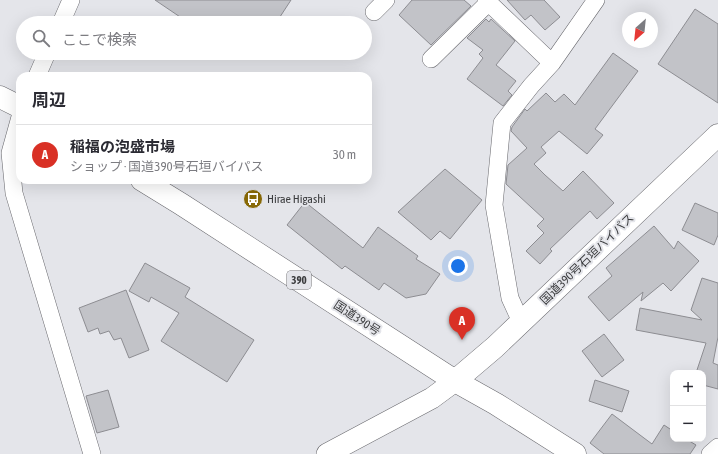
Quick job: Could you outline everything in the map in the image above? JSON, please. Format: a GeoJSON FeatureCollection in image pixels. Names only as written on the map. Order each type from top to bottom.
{"type":"FeatureCollection","features":[{"type":"Feature","properties":{"kind":"highway"},"geometry":{"type":"LineString","coordinates":[[0,97],[16,105]]}},
{"type":"Feature","properties":{"kind":"highway","name":"国道390号石垣バイパス"},"geometry":{"type":"LineString","coordinates":[[455,381],[521,322],[718,135]]}},
{"type":"Feature","properties":{"kind":"highway","name":"国道390号"},"geometry":{"type":"LineString","coordinates":[[148,184],[455,381],[496,404],[575,454]]}},
{"type":"Feature","properties":{"kind":"main road"},"geometry":{"type":"LineString","coordinates":[[327,454],[432,398],[455,381]]}},
{"type":"Feature","properties":{"kind":"street"},"geometry":{"type":"LineString","coordinates":[[64,16],[71,0]]}},
{"type":"Feature","properties":{"kind":"street"},"geometry":{"type":"LineString","coordinates":[[374,12],[386,0]]}},
{"type":"Feature","properties":{"kind":"street"},"geometry":{"type":"LineString","coordinates":[[521,322],[510,298],[494,205],[502,123],[531,86],[552,63],[596,0]]}},
{"type":"Feature","properties":{"kind":"street"},"geometry":{"type":"LineString","coordinates":[[431,59],[487,1],[552,63]]}},
{"type":"Feature","properties":{"kind":"street"},"geometry":{"type":"LineString","coordinates":[[39,72],[44,60]]}},
{"type":"Feature","properties":{"kind":"street"},"geometry":{"type":"LineString","coordinates":[[16,131],[10,153],[14,193],[92,454]]}},
{"type":"Feature","properties":{"kind":"street"},"geometry":{"type":"LineString","coordinates":[[710,454],[718,447]]}},
{"type":"Feature","properties":{"kind":"building"},"geometry":{"type":"Polygon","coordinates":[[[155,0],[291,0],[281,16],[179,16],[155,0]]]}},
{"type":"Feature","properties":{"kind":"building"},"geometry":{"type":"Polygon","coordinates":[[[412,0],[464,0],[471,6],[431,45],[399,15],[412,0]]]}},
{"type":"Feature","properties":{"kind":"building"},"geometry":{"type":"Polygon","coordinates":[[[507,0],[544,0],[560,17],[545,30],[531,15],[525,20],[507,0]]]}},
{"type":"Feature","properties":{"kind":"building"},"geometry":{"type":"Polygon","coordinates":[[[695,9],[718,24],[718,103],[658,64],[695,9]]]}},
{"type":"Feature","properties":{"kind":"building"},"geometry":{"type":"Polygon","coordinates":[[[486,19],[489,22],[491,19],[515,41],[496,65],[516,81],[508,91],[512,95],[503,106],[467,79],[483,58],[479,54],[483,50],[467,38],[486,19]]]}},
{"type":"Feature","properties":{"kind":"building"},"geometry":{"type":"Polygon","coordinates":[[[613,53],[638,71],[595,129],[603,135],[587,154],[559,131],[541,147],[546,153],[534,164],[563,191],[583,171],[614,203],[597,219],[590,211],[550,249],[552,251],[540,264],[526,251],[544,233],[537,226],[544,219],[506,184],[508,165],[527,148],[511,131],[512,127],[525,109],[527,111],[546,93],[555,102],[564,94],[575,105],[613,53]]]}},
{"type":"Feature","properties":{"kind":"building"},"geometry":{"type":"Polygon","coordinates":[[[445,169],[482,200],[450,239],[440,231],[431,240],[398,212],[445,169]]]}},
{"type":"Feature","properties":{"kind":"building"},"geometry":{"type":"Polygon","coordinates":[[[305,202],[363,248],[378,227],[418,256],[416,259],[440,274],[426,294],[406,298],[384,283],[379,290],[345,266],[342,269],[287,225],[305,202]]]}},
{"type":"Feature","properties":{"kind":"building"},"geometry":{"type":"Polygon","coordinates":[[[695,203],[718,213],[718,235],[714,245],[682,230],[695,203]]]}},
{"type":"Feature","properties":{"kind":"building"},"geometry":{"type":"Polygon","coordinates":[[[654,226],[674,249],[678,241],[699,261],[671,291],[663,283],[641,301],[643,292],[609,321],[588,297],[612,276],[606,268],[654,226]]]}},
{"type":"Feature","properties":{"kind":"building"},"geometry":{"type":"Polygon","coordinates":[[[145,263],[190,288],[185,297],[254,340],[227,382],[161,341],[179,313],[151,297],[149,302],[129,291],[145,263]]]}},
{"type":"Feature","properties":{"kind":"building"},"geometry":{"type":"Polygon","coordinates":[[[702,278],[718,283],[718,337],[713,363],[718,365],[718,389],[706,386],[706,370],[697,370],[706,343],[636,330],[640,308],[702,320],[691,310],[702,278]]]}},
{"type":"Feature","properties":{"kind":"building"},"geometry":{"type":"Polygon","coordinates":[[[126,290],[149,350],[129,358],[121,338],[114,340],[109,331],[100,334],[98,328],[88,332],[79,308],[126,290]]]}},
{"type":"Feature","properties":{"kind":"building"},"geometry":{"type":"Polygon","coordinates":[[[604,334],[624,360],[602,377],[582,351],[604,334]]]}},
{"type":"Feature","properties":{"kind":"building"},"geometry":{"type":"Polygon","coordinates":[[[595,380],[629,391],[622,412],[589,401],[595,380]]]}},
{"type":"Feature","properties":{"kind":"building"},"geometry":{"type":"Polygon","coordinates":[[[108,390],[119,427],[97,433],[86,396],[108,390]]]}},
{"type":"Feature","properties":{"kind":"building"},"geometry":{"type":"Polygon","coordinates":[[[612,414],[652,444],[664,425],[670,429],[670,442],[691,442],[696,445],[690,454],[604,454],[590,443],[612,414]]]}},
{"type":"Feature","properties":{"kind":"place","name":"Hirae Higashi"},"geometry":{"type":"Point","coordinates":[253,199]}},
{"type":"Feature","properties":{"kind":"place","name":"稲福の泡盛市場"},"geometry":{"type":"Point","coordinates":[462,340]}}]}
